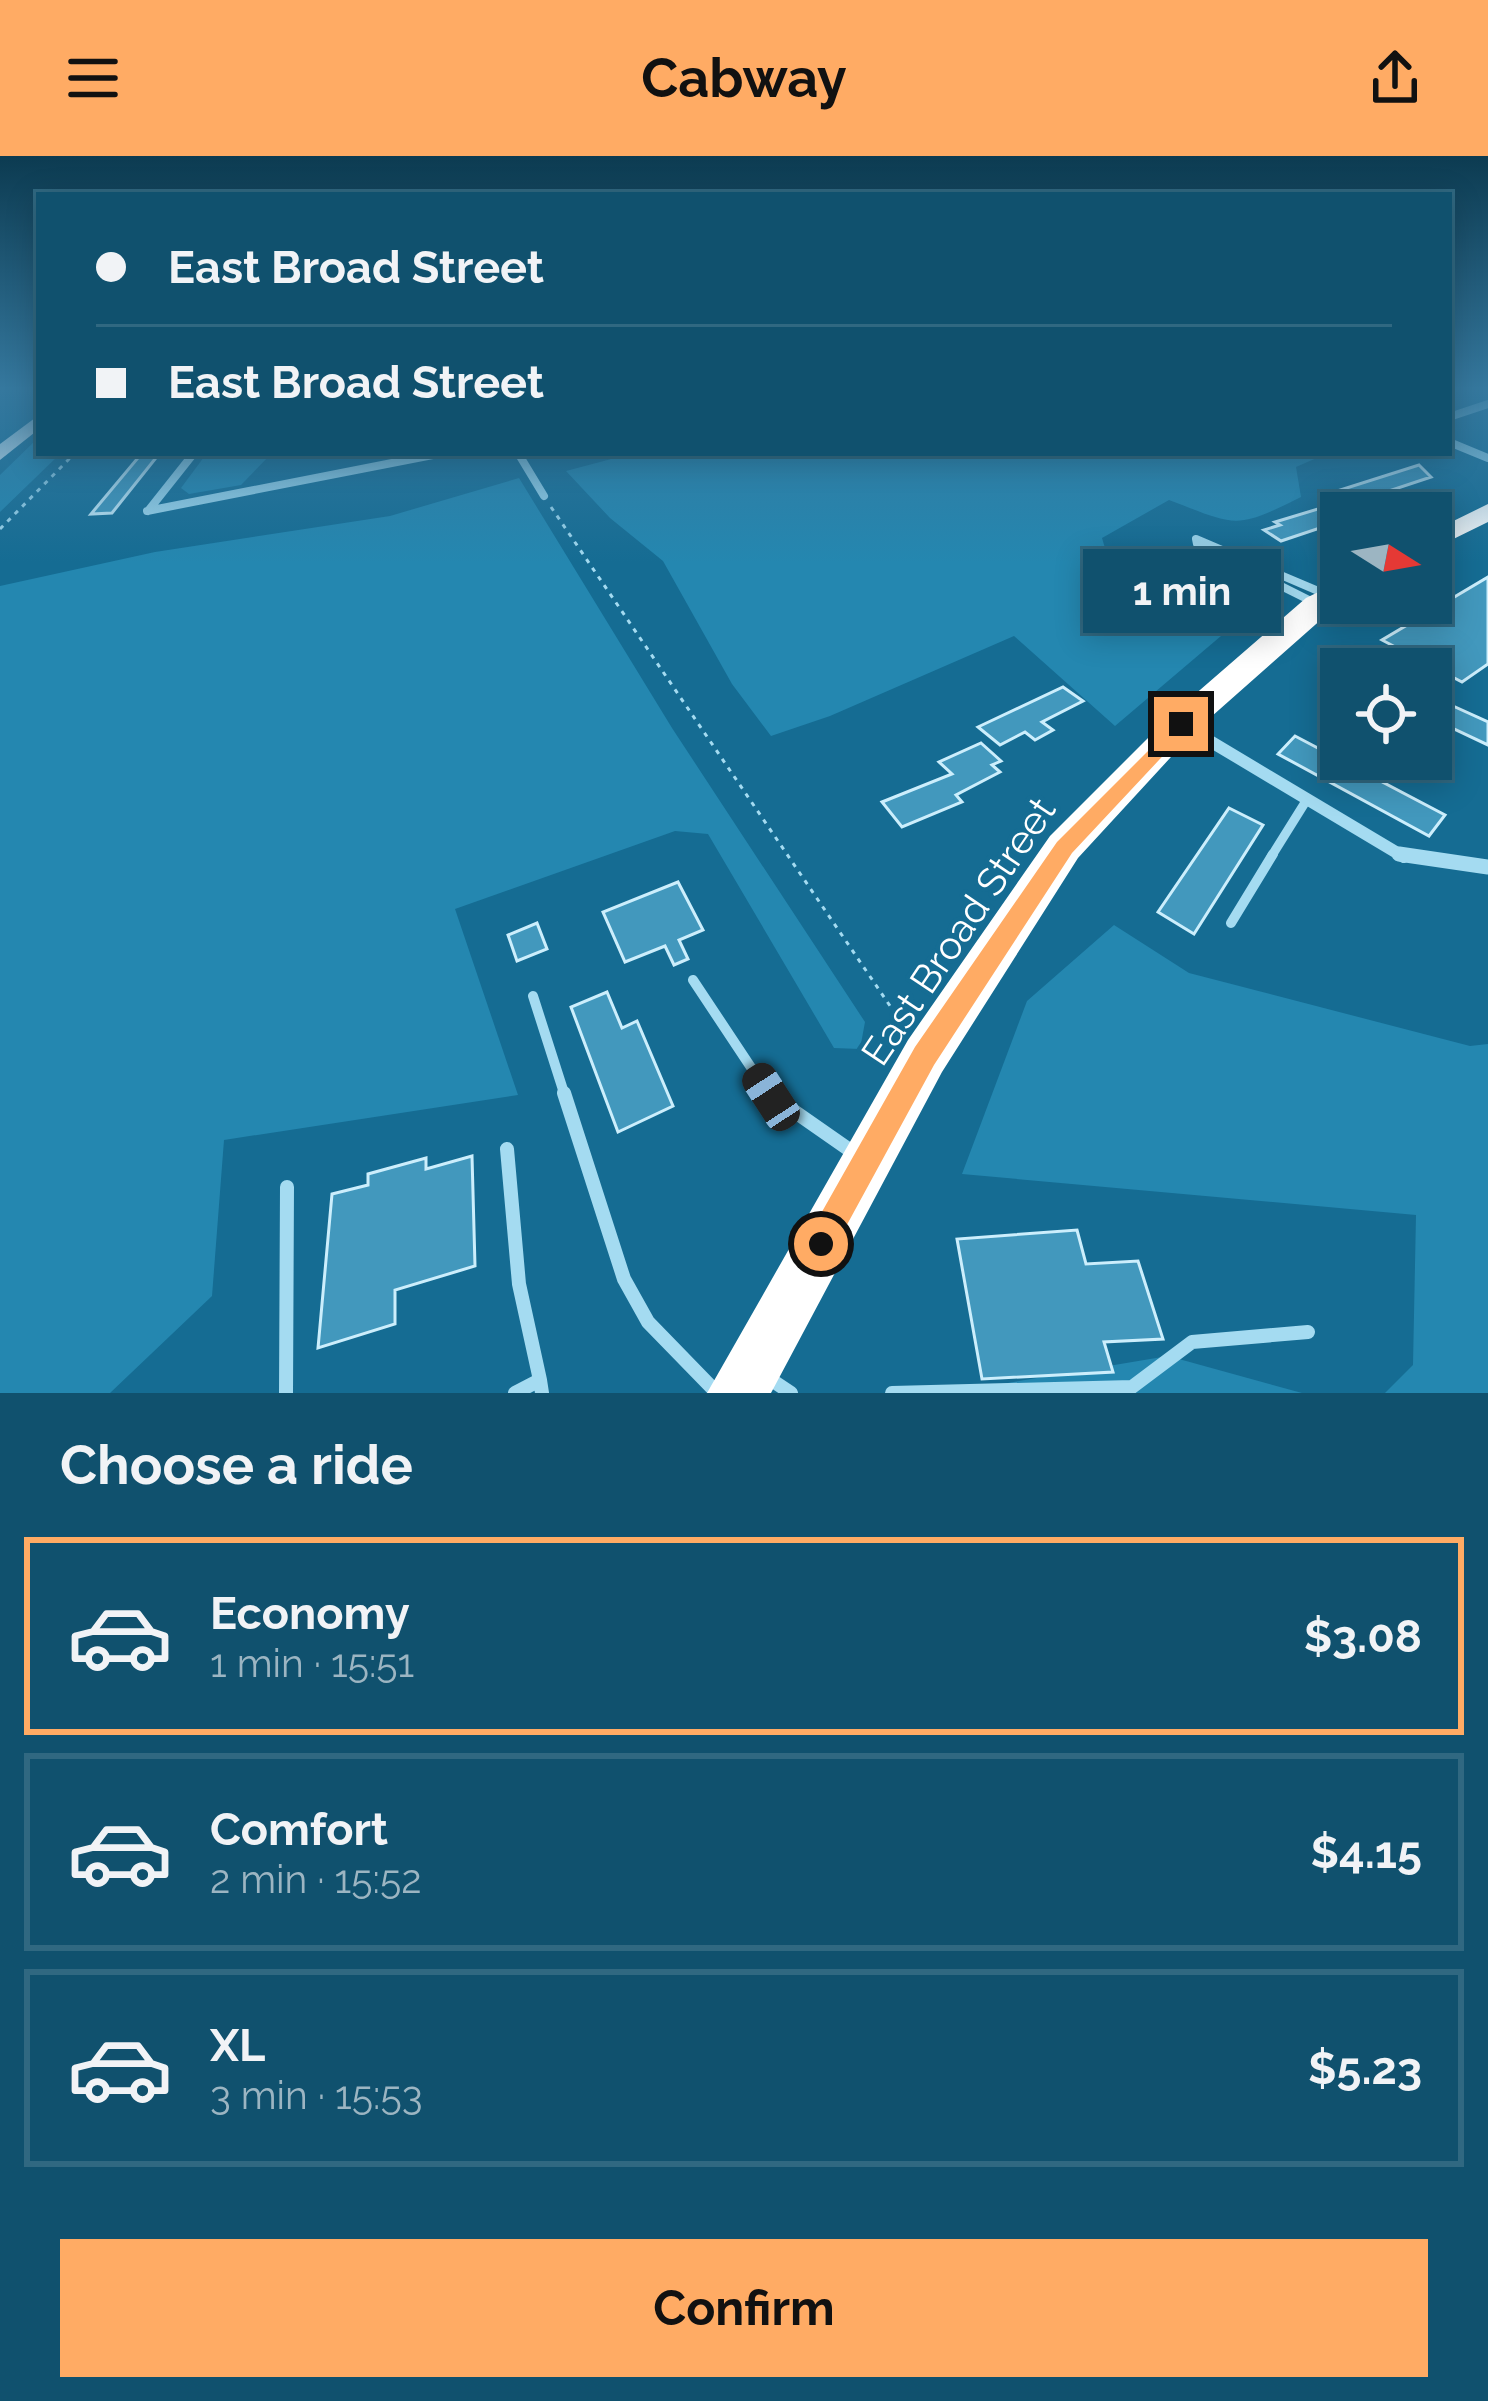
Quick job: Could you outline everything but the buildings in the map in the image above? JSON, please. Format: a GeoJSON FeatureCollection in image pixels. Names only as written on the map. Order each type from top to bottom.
{"type":"FeatureCollection","features":[{"type":"Feature","properties":{"kind":"highway"},"geometry":{"type":"LineString","coordinates":[[1452,531],[1488,512]]}},
{"type":"Feature","properties":{"kind":"highway","name":"East Broad Street"},"geometry":{"type":"LineString","coordinates":[[736,1384],[925,1056],[1064,848],[1181,724],[1320,605]]}},
{"type":"Feature","properties":{"kind":"street"},"geometry":{"type":"LineString","coordinates":[[192,456],[147,512],[428,456]]}},
{"type":"Feature","properties":{"kind":"street"},"geometry":{"type":"LineString","coordinates":[[348,472],[356,456]]}},
{"type":"Feature","properties":{"kind":"street"},"geometry":{"type":"LineString","coordinates":[[520,456],[544,496]]}},
{"type":"Feature","properties":{"kind":"street"},"geometry":{"type":"LineString","coordinates":[[1181,724],[1407,859],[1488,867]]}},
{"type":"Feature","properties":{"kind":"lane"},"geometry":{"type":"LineString","coordinates":[[1196,538],[1329,597],[1196,544],[1196,538]]}},
{"type":"Feature","properties":{"kind":"lane"},"geometry":{"type":"LineString","coordinates":[[1231,922],[1306,801]]}},
{"type":"Feature","properties":{"kind":"lane"},"geometry":{"type":"LineString","coordinates":[[693,980],[771,1097],[867,1161]]}},
{"type":"Feature","properties":{"kind":"lane"},"geometry":{"type":"LineString","coordinates":[[533,996],[624,1279],[648,1322],[736,1384],[790,1393]]}},
{"type":"Feature","properties":{"kind":"lane"},"geometry":{"type":"LineString","coordinates":[[507,1149],[519,1284],[541,1386],[515,1393]]}},
{"type":"Feature","properties":{"kind":"lane"},"geometry":{"type":"LineString","coordinates":[[286,1187],[286,1393]]}},
{"type":"Feature","properties":{"kind":"lane"},"geometry":{"type":"LineString","coordinates":[[892,1393],[1132,1387],[1192,1342],[1308,1332]]}},
{"type":"Feature","properties":{"kind":"path"},"geometry":{"type":"LineString","coordinates":[[0,529],[72,456]]}},
{"type":"Feature","properties":{"kind":"path"},"geometry":{"type":"LineString","coordinates":[[544,496],[925,1056]]}},
{"type":"Feature","properties":{"kind":"shaded area"},"geometry":{"type":"Polygon","coordinates":[[[28,448],[36,448],[36,456],[58,456],[0,512],[0,475],[28,448]]]}},
{"type":"Feature","properties":{"kind":"shaded area"},"geometry":{"type":"Polygon","coordinates":[[[205,456],[269,456],[241,485],[189,494],[181,488],[205,456]]]}},
{"type":"Feature","properties":{"kind":"shaded area"},"geometry":{"type":"Polygon","coordinates":[[[623,456],[1321,456],[1296,467],[1301,497],[1262,515],[1223,519],[1169,500],[1102,538],[1121,602],[1221,636],[1115,726],[1014,636],[830,716],[771,736],[732,684],[663,561],[610,518],[566,471],[623,456]]]}},
{"type":"Feature","properties":{"kind":"shaded area"},"geometry":{"type":"Polygon","coordinates":[[[519,478],[672,728],[865,1022],[860,1049],[834,1048],[708,834],[675,831],[455,909],[518,1095],[224,1140],[212,1296],[110,1393],[0,1393],[0,586],[155,552],[390,516],[519,478]]]}},
{"type":"Feature","properties":{"kind":"shaded area"},"geometry":{"type":"Polygon","coordinates":[[[1114,925],[1189,973],[1470,1046],[1488,1044],[1488,1393],[1385,1393],[1413,1365],[1416,1215],[962,1174],[1027,1001],[1114,925]]]}},
{"type":"Feature","properties":{"kind":"shaded area"},"geometry":{"type":"Polygon","coordinates":[[[1168,1356],[1302,1393],[948,1393],[1168,1356]]]}},
{"type":"Feature","properties":{"kind":"route"},"geometry":{"type":"LineString","coordinates":[[821,1244],[925,1056],[1064,848],[1181,724]]}}]}
